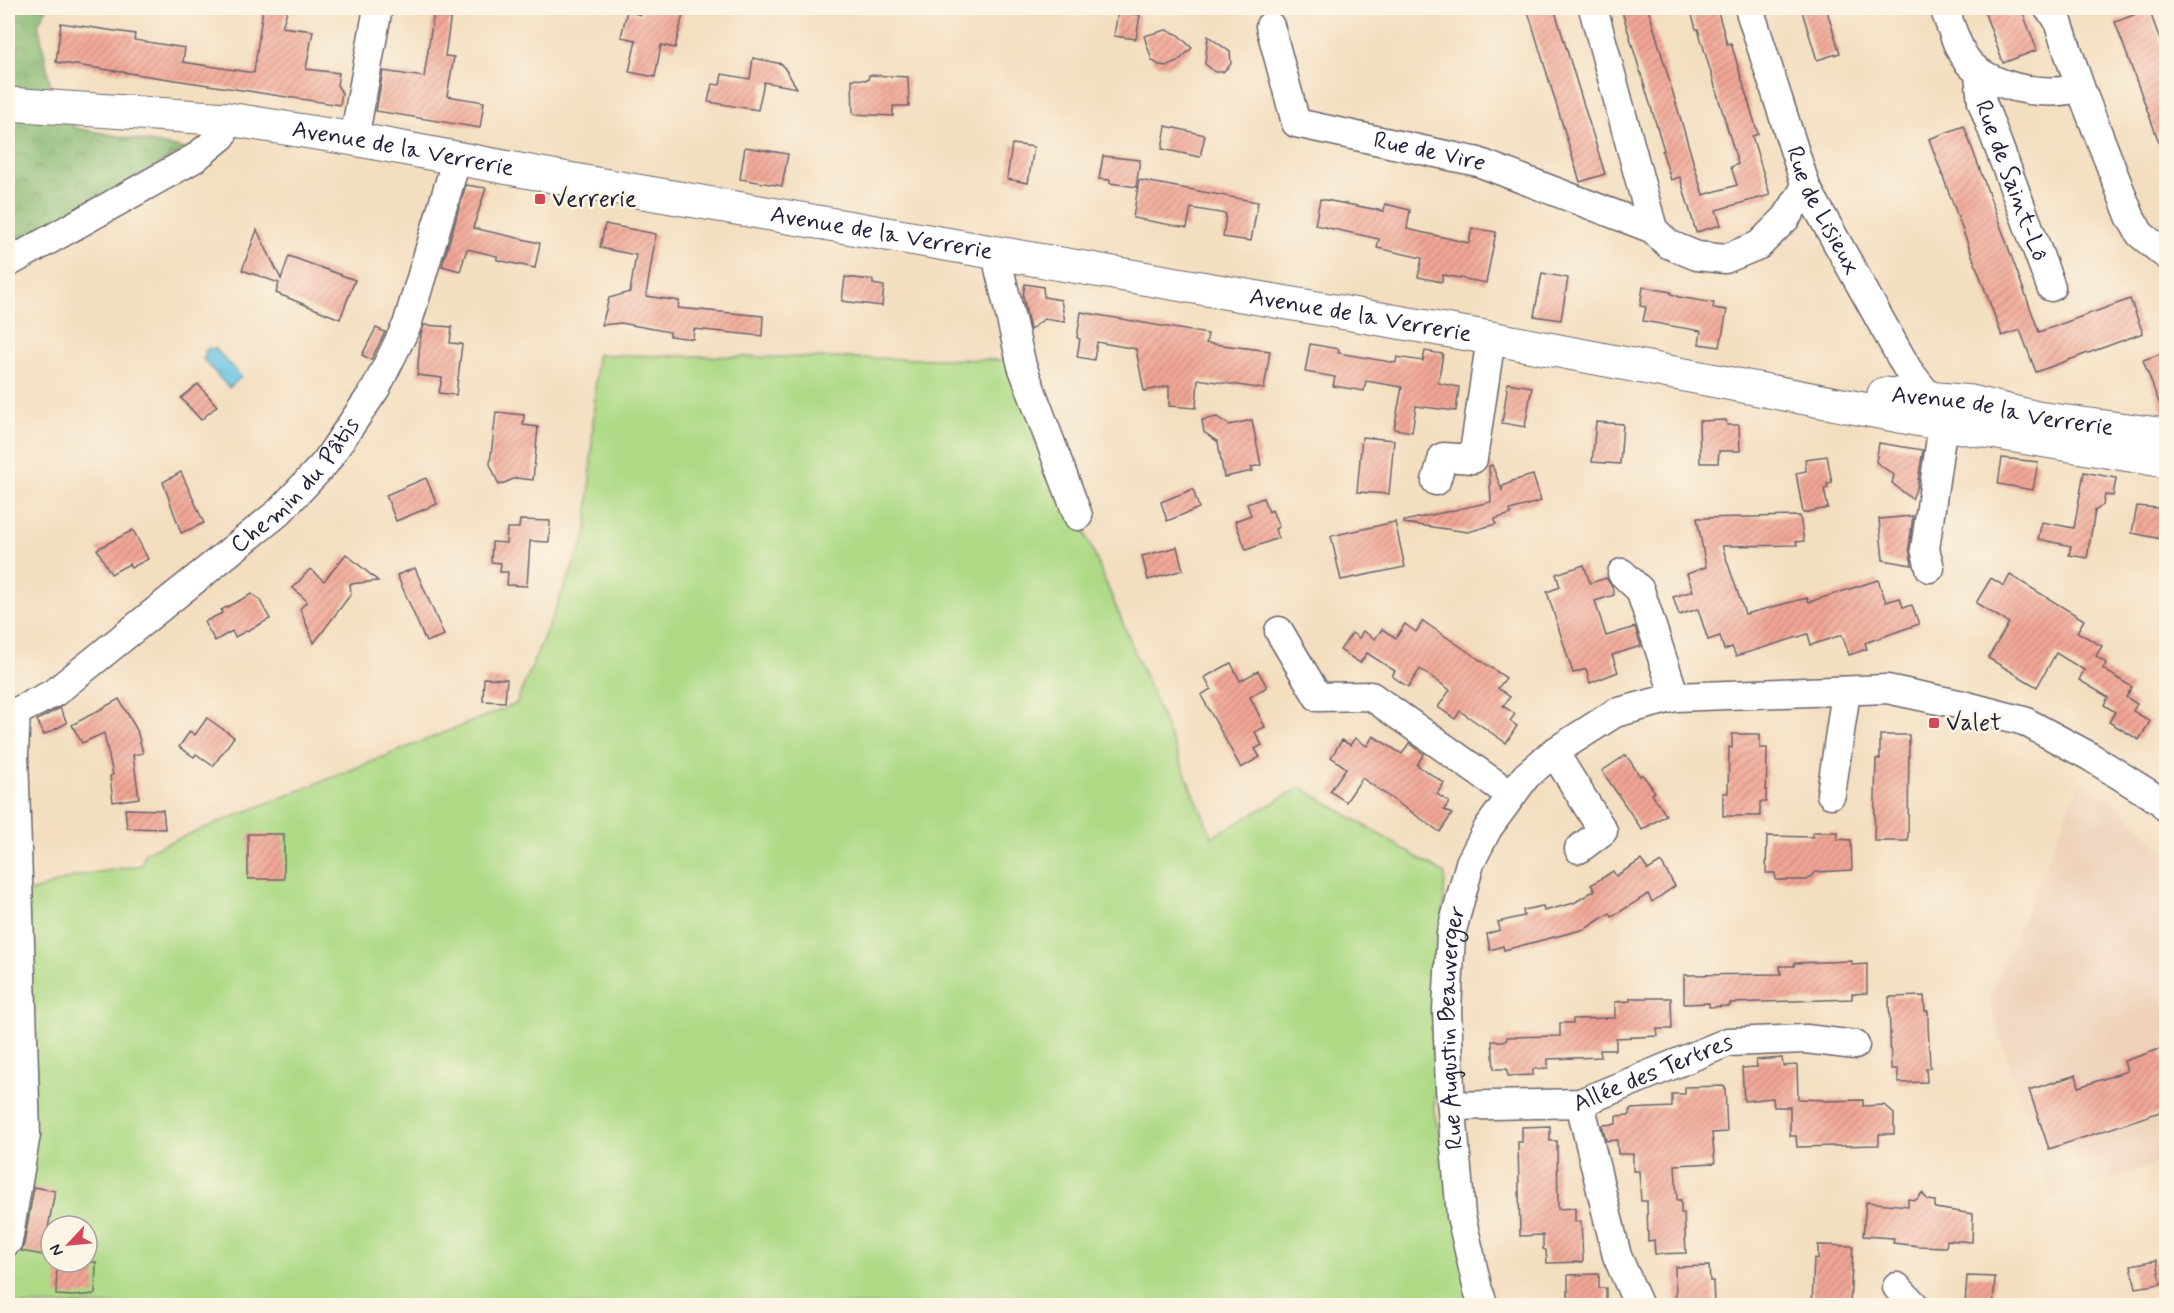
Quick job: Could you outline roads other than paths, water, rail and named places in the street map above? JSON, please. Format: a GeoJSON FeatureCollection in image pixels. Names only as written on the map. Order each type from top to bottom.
{"type":"FeatureCollection","features":[{"type":"Feature","properties":{"kind":"main road","name":"Avenue de la Verrerie"},"geometry":{"type":"LineString","coordinates":[[18,104],[228,119],[1491,338],[1732,382],[1937,411],[2166,461]]}},
{"type":"Feature","properties":{"kind":"main road","name":"Avenue de la Verrerie"},"geometry":{"type":"LineString","coordinates":[[1937,411],[1971,402],[2037,418],[2166,435]]}},
{"type":"Feature","properties":{"kind":"street"},"geometry":{"type":"LineString","coordinates":[[354,140],[378,8]]}},
{"type":"Feature","properties":{"kind":"street"},"geometry":{"type":"LineString","coordinates":[[1593,8],[1653,229],[1668,244],[1697,256],[1725,259],[1759,246],[1786,218],[1806,187]]}},
{"type":"Feature","properties":{"kind":"street","name":"Rue de Lisieux"},"geometry":{"type":"LineString","coordinates":[[1749,8],[1806,187],[1908,370],[1937,411]]}},
{"type":"Feature","properties":{"kind":"street","name":"Rue de Saint-Lô"},"geometry":{"type":"LineString","coordinates":[[1944,8],[1963,56],[1979,74],[2039,92],[2067,92],[2080,87]]}},
{"type":"Feature","properties":{"kind":"street"},"geometry":{"type":"LineString","coordinates":[[2058,10],[2080,87],[2130,216],[2140,234],[2166,255]]}},
{"type":"Feature","properties":{"kind":"street","name":"Rue de Vire"},"geometry":{"type":"LineString","coordinates":[[1270,26],[1296,123],[1478,162],[1653,229]]}},
{"type":"Feature","properties":{"kind":"street","name":"Rue de Saint-Lô"},"geometry":{"type":"LineString","coordinates":[[1979,74],[1982,102],[2051,287]]}},
{"type":"Feature","properties":{"kind":"street"},"geometry":{"type":"LineString","coordinates":[[8,263],[195,158],[222,136],[228,119]]}},
{"type":"Feature","properties":{"kind":"street","name":"Chemin du Pâtis"},"geometry":{"type":"LineString","coordinates":[[12,713],[54,693],[279,512],[325,463],[376,388],[407,326],[457,158]]}},
{"type":"Feature","properties":{"kind":"street"},"geometry":{"type":"LineString","coordinates":[[1001,253],[999,268],[1022,366],[1078,516]]}},
{"type":"Feature","properties":{"kind":"street"},"geometry":{"type":"LineString","coordinates":[[1436,480],[1443,457],[1473,459],[1491,338]]}},
{"type":"Feature","properties":{"kind":"street","name":"Avenue de la Verrerie"},"geometry":{"type":"LineString","coordinates":[[1930,568],[1925,549],[1937,411]]}},
{"type":"Feature","properties":{"kind":"street"},"geometry":{"type":"LineString","coordinates":[[1622,573],[1640,590],[1675,697]]}},
{"type":"Feature","properties":{"kind":"street"},"geometry":{"type":"LineString","coordinates":[[1279,631],[1318,697],[1371,696],[1511,795]]}},
{"type":"Feature","properties":{"kind":"street","name":"Rue Augustin Beauverger"},"geometry":{"type":"LineString","coordinates":[[1484,1305],[1478,1290],[1461,1216],[1447,1010],[1451,934],[1470,863],[1488,828],[1526,776],[1554,752],[1615,713],[1675,697],[1887,689],[2024,722],[2089,756],[2166,807]]}},
{"type":"Feature","properties":{"kind":"street"},"geometry":{"type":"LineString","coordinates":[[1831,794],[1844,705],[1841,691]]}},
{"type":"Feature","properties":{"kind":"street"},"geometry":{"type":"LineString","coordinates":[[8,1242],[26,1134],[12,713]]}},
{"type":"Feature","properties":{"kind":"street"},"geometry":{"type":"LineString","coordinates":[[1554,752],[1603,831],[1579,849]]}},
{"type":"Feature","properties":{"kind":"street","name":"Allée des Tertres"},"geometry":{"type":"LineString","coordinates":[[1452,1106],[1580,1102],[1728,1042],[1806,1039],[1855,1045]]}},
{"type":"Feature","properties":{"kind":"street"},"geometry":{"type":"LineString","coordinates":[[1580,1102],[1617,1256],[1640,1305]]}},
{"type":"Feature","properties":{"kind":"water"},"geometry":{"type":"Polygon","coordinates":[[[209,348],[213,350],[215,348],[241,377],[229,388],[203,359],[205,351],[209,348]]]}},
{"type":"Feature","properties":{"kind":"place","name":"Verrerie"},"geometry":{"type":"Point","coordinates":[540,199]}},
{"type":"Feature","properties":{"kind":"place","name":"Valet"},"geometry":{"type":"Point","coordinates":[1934,723]}}]}
